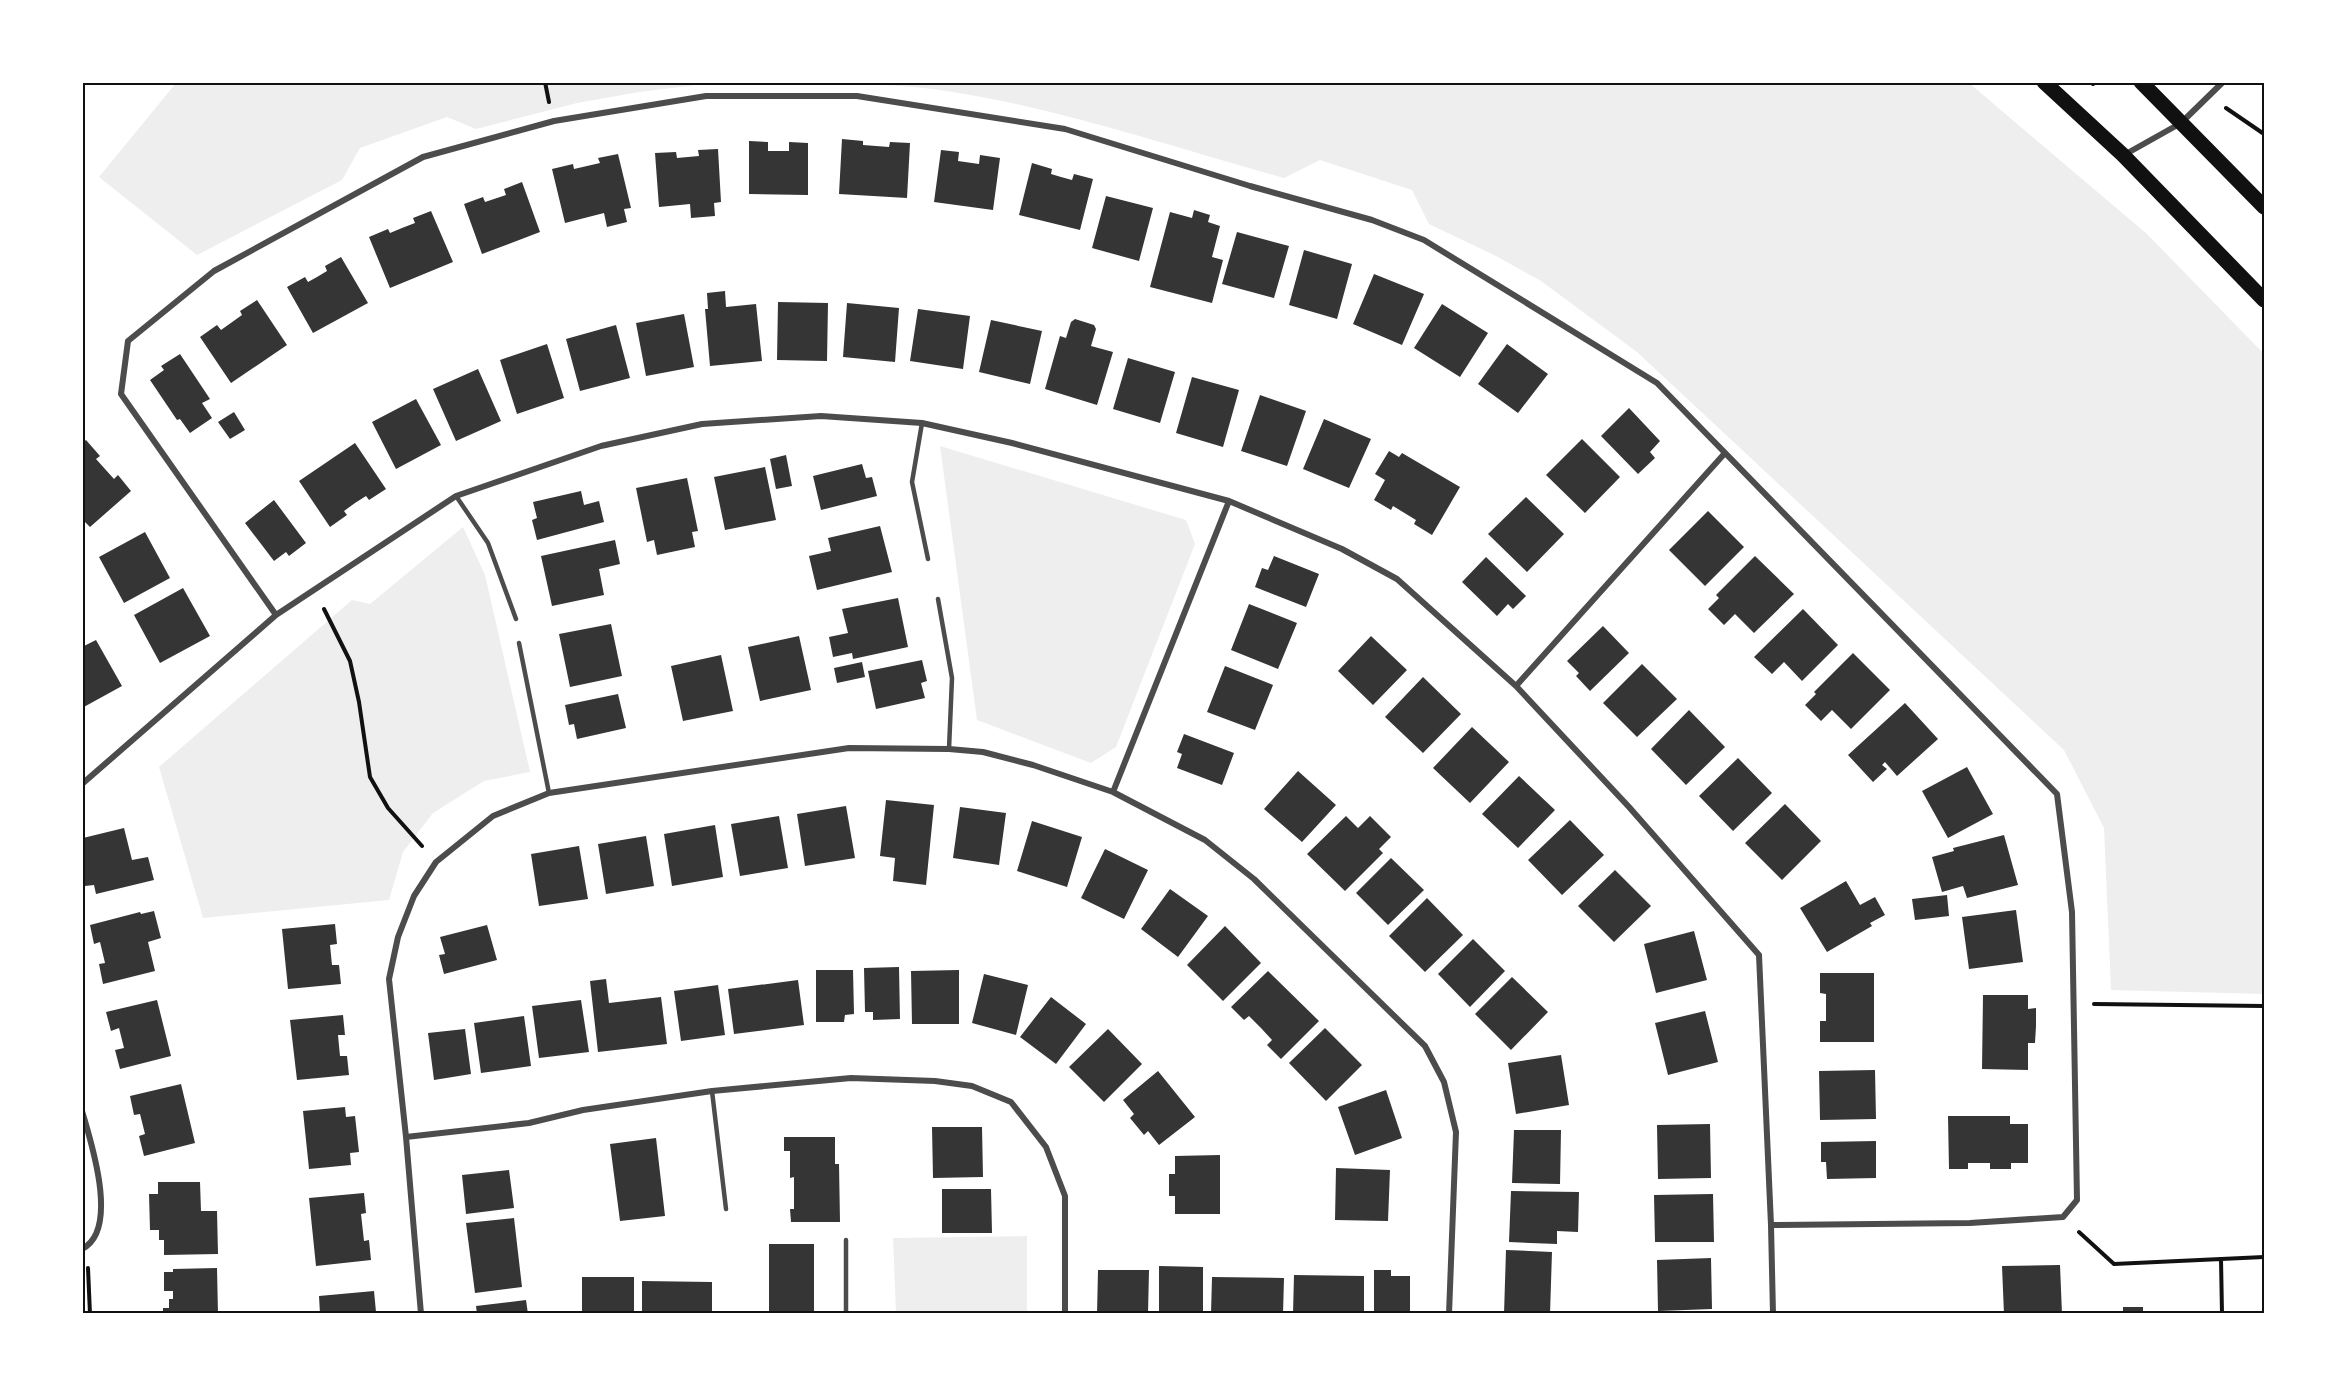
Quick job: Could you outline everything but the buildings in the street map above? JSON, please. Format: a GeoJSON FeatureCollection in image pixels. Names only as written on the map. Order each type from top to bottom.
{"type":"FeatureCollection","features":[{"type":"Feature","properties":{"kind":"main road"},"geometry":{"type":"LineString","coordinates":[[2044,82],[2123,155],[2265,300]]}},
{"type":"Feature","properties":{"kind":"main road"},"geometry":{"type":"LineString","coordinates":[[2141,82],[2265,207]]}},
{"type":"Feature","properties":{"kind":"street"},"geometry":{"type":"LineString","coordinates":[[2123,155],[2181,123],[2223,82]]}},
{"type":"Feature","properties":{"kind":"street"},"geometry":{"type":"LineString","coordinates":[[276,615],[121,394],[128,341],[214,271],[423,157],[554,121],[706,96],[857,96],[1065,129],[1250,186],[1372,220],[1424,240],[1657,383],[2057,794],[2072,912],[2077,1200],[2063,1217],[1970,1223],[1771,1225]]}},
{"type":"Feature","properties":{"kind":"street"},"geometry":{"type":"LineString","coordinates":[[82,784],[276,615],[456,495],[601,446],[702,424],[821,416],[922,423],[1012,443],[1229,501],[1342,549],[1397,579],[1516,686],[1629,807],[1759,955],[1773,1314]]}},
{"type":"Feature","properties":{"kind":"street"},"geometry":{"type":"LineString","coordinates":[[1516,686],[1725,453]]}},
{"type":"Feature","properties":{"kind":"street"},"geometry":{"type":"LineString","coordinates":[[1113,792],[1229,501]]}},
{"type":"Feature","properties":{"kind":"street"},"geometry":{"type":"LineString","coordinates":[[421,1314],[406,1137],[389,979],[398,937],[414,896],[436,862],[493,816],[549,793],[849,748],[949,749],[983,752],[1023,762],[1113,792],[1205,840],[1254,879],[1425,1046],[1444,1083],[1456,1132],[1449,1314]]}},
{"type":"Feature","properties":{"kind":"street"},"geometry":{"type":"LineString","coordinates":[[406,1137],[529,1123],[584,1110],[712,1091],[850,1078],[924,1081],[972,1086],[1011,1102],[1046,1147],[1065,1196],[1065,1314]]}},
{"type":"Feature","properties":{"kind":"street"},"geometry":{"type":"LineString","coordinates":[[82,1112],[99,1169],[101,1226],[85,1247]]}},
{"type":"Feature","properties":{"kind":"lane"},"geometry":{"type":"LineString","coordinates":[[922,423],[912,482],[928,559]]}},
{"type":"Feature","properties":{"kind":"lane"},"geometry":{"type":"LineString","coordinates":[[456,495],[488,543],[516,619]]}},
{"type":"Feature","properties":{"kind":"lane"},"geometry":{"type":"LineString","coordinates":[[938,599],[951,678],[949,749]]}},
{"type":"Feature","properties":{"kind":"lane"},"geometry":{"type":"LineString","coordinates":[[519,643],[549,793]]}},
{"type":"Feature","properties":{"kind":"lane"},"geometry":{"type":"LineString","coordinates":[[712,1091],[726,1209]]}},
{"type":"Feature","properties":{"kind":"lane"},"geometry":{"type":"LineString","coordinates":[[846,1240],[846,1314]]}},
{"type":"Feature","properties":{"kind":"path"},"geometry":{"type":"LineString","coordinates":[[2211,94],[2235,116],[2265,134]]}},
{"type":"Feature","properties":{"kind":"path"},"geometry":{"type":"LineString","coordinates":[[314,590],[350,661],[359,702],[370,777],[388,808],[436,862]]}},
{"type":"Feature","properties":{"kind":"path"},"geometry":{"type":"LineString","coordinates":[[2073,1003],[2265,1006]]}},
{"type":"Feature","properties":{"kind":"path"},"geometry":{"type":"LineString","coordinates":[[2063,1217],[2114,1264],[2265,1257]]}},
{"type":"Feature","properties":{"kind":"path"},"geometry":{"type":"LineString","coordinates":[[85,1247],[90,1314]]}},
{"type":"Feature","properties":{"kind":"path"},"geometry":{"type":"LineString","coordinates":[[2221,1259],[2222,1314]]}},
{"type":"Feature","properties":{"kind":"shaded area"},"geometry":{"type":"Polygon","coordinates":[[[176,83],[753,83],[704,84],[639,92],[577,103],[476,129],[447,117],[360,148],[342,180],[197,255],[99,177],[176,83]]]}},
{"type":"Feature","properties":{"kind":"shaded area"},"geometry":{"type":"Polygon","coordinates":[[[826,83],[1969,83],[2147,234],[2264,354],[2264,994],[2111,990],[2104,828],[2064,750],[1637,352],[1541,281],[1496,256],[1429,224],[1412,190],[1320,160],[1284,178],[1078,119],[953,92],[874,84],[826,83]]]}},
{"type":"Feature","properties":{"kind":"shaded area"},"geometry":{"type":"Polygon","coordinates":[[[940,446],[1186,520],[1195,544],[1116,747],[1091,763],[977,720],[940,446]]]}},
{"type":"Feature","properties":{"kind":"shaded area"},"geometry":{"type":"Polygon","coordinates":[[[463,527],[485,575],[530,772],[484,781],[433,813],[403,852],[389,900],[203,918],[159,767],[352,600],[370,604],[463,527]]]}},
{"type":"Feature","properties":{"kind":"shaded area"},"geometry":{"type":"Polygon","coordinates":[[[1027,1236],[1027,1313],[896,1313],[893,1238],[1027,1236]]]}}]}
